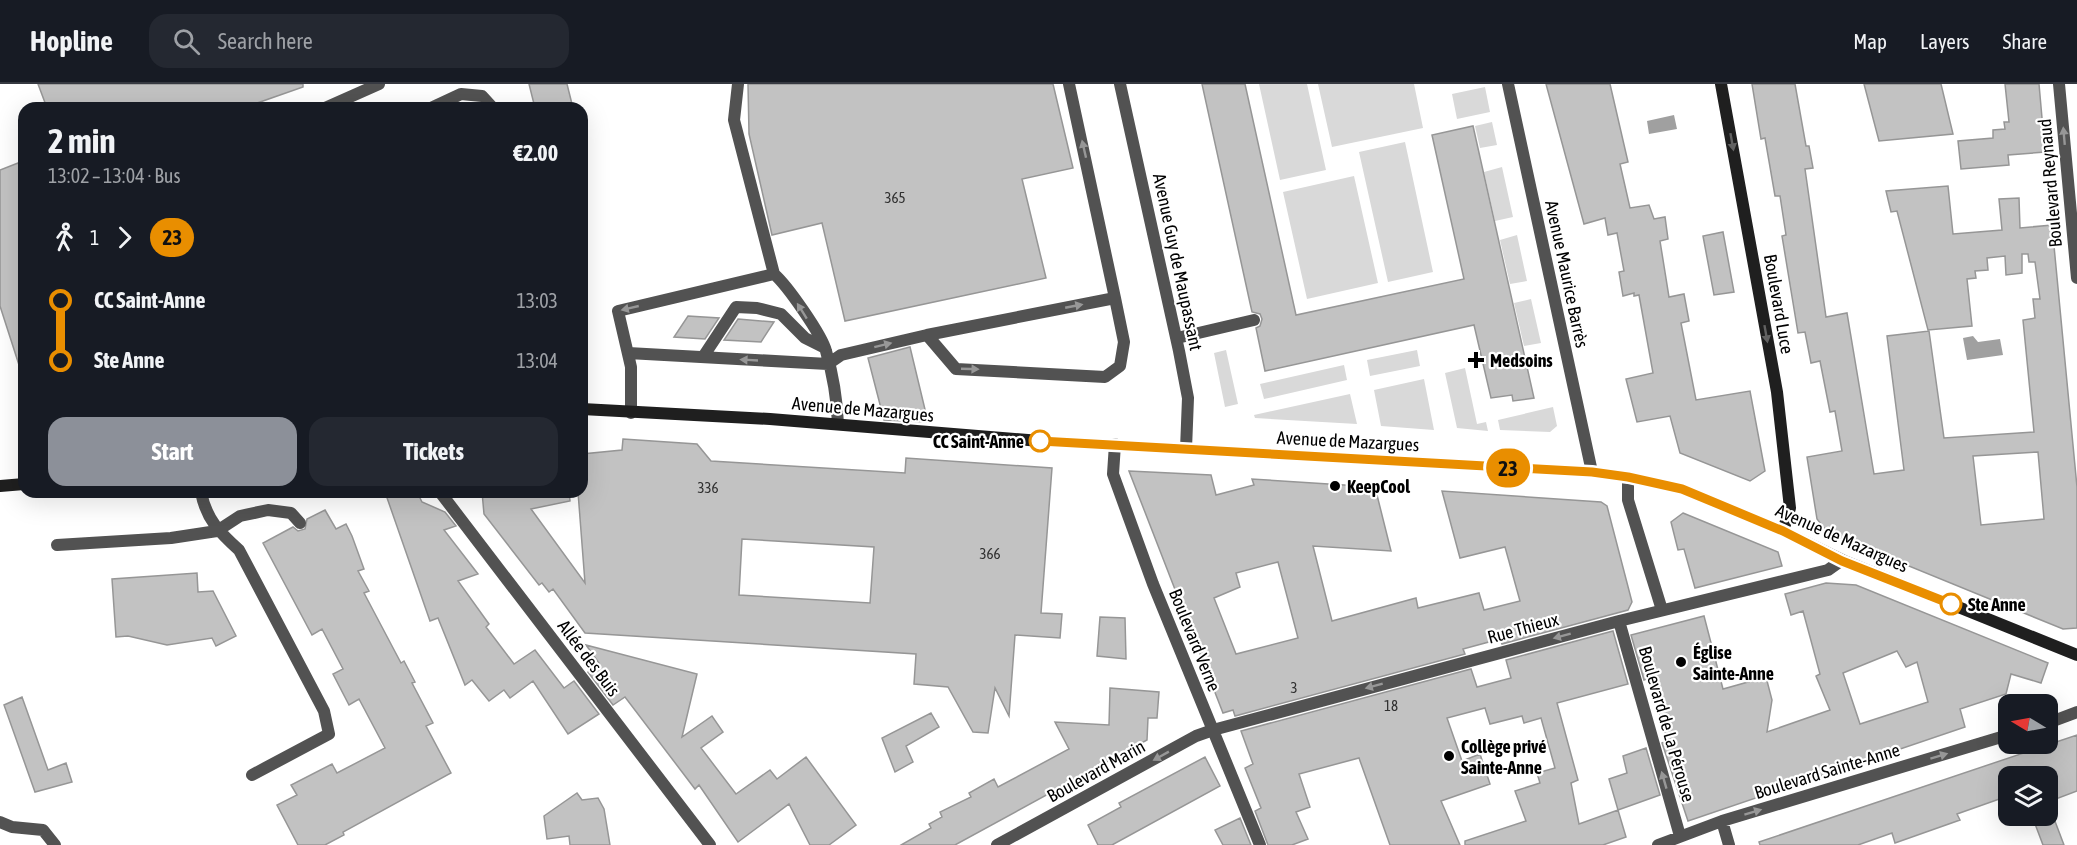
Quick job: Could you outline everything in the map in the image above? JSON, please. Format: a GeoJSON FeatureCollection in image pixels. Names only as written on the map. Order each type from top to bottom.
{"type":"FeatureCollection","features":[{"type":"Feature","properties":{"kind":"street"},"geometry":{"type":"LineString","coordinates":[[338,102],[379,84]]}},
{"type":"Feature","properties":{"kind":"street"},"geometry":{"type":"LineString","coordinates":[[738,84],[734,120],[774,274],[785,283],[826,349],[837,393],[838,424]]}},
{"type":"Feature","properties":{"kind":"street"},"geometry":{"type":"LineString","coordinates":[[927,335],[956,369],[1105,377],[1120,366],[1124,342],[1069,84]]}},
{"type":"Feature","properties":{"kind":"street","name":"Avenue Guy de Maupassant"},"geometry":{"type":"LineString","coordinates":[[1120,84],[1177,338],[1188,398],[1186,449]]}},
{"type":"Feature","properties":{"kind":"street","name":"Avenue Maurice Barrès"},"geometry":{"type":"LineString","coordinates":[[1508,84],[1592,472]]}},
{"type":"Feature","properties":{"kind":"street","name":"Boulevard Luce"},"geometry":{"type":"LineString","coordinates":[[1721,84],[1777,392],[1790,508],[1783,531]]}},
{"type":"Feature","properties":{"kind":"street","name":"Boulevard Reynaud"},"geometry":{"type":"LineString","coordinates":[[2059,84],[2077,278]]}},
{"type":"Feature","properties":{"kind":"street"},"geometry":{"type":"LineString","coordinates":[[444,102],[461,94],[482,96],[488,102]]}},
{"type":"Feature","properties":{"kind":"street"},"geometry":{"type":"LineString","coordinates":[[631,413],[631,367],[618,311],[774,274]]}},
{"type":"Feature","properties":{"kind":"street"},"geometry":{"type":"LineString","coordinates":[[628,353],[828,364],[841,356],[927,335],[1115,298]]}},
{"type":"Feature","properties":{"kind":"street"},"geometry":{"type":"LineString","coordinates":[[703,357],[736,307],[757,308],[781,314],[805,338],[826,349]]}},
{"type":"Feature","properties":{"kind":"street"},"geometry":{"type":"LineString","coordinates":[[1177,338],[1254,320]]}},
{"type":"Feature","properties":{"kind":"street","name":"Avenue de Mazargues"},"geometry":{"type":"LineString","coordinates":[[588,409],[838,424],[1040,441],[1592,472],[1628,477],[1682,489],[1783,531],[1842,561],[2077,655]]}},
{"type":"Feature","properties":{"kind":"street","name":"Boulevard Verne"},"geometry":{"type":"LineString","coordinates":[[1115,444],[1113,474],[1153,584],[1260,845]]}},
{"type":"Feature","properties":{"kind":"street"},"geometry":{"type":"LineString","coordinates":[[1628,477],[1628,500],[1662,610]]}},
{"type":"Feature","properties":{"kind":"street"},"geometry":{"type":"LineString","coordinates":[[0,486],[18,484]]}},
{"type":"Feature","properties":{"kind":"street"},"geometry":{"type":"LineString","coordinates":[[202,498],[204,509],[217,531],[239,550],[324,711],[329,734],[252,775]]}},
{"type":"Feature","properties":{"kind":"street","name":"Allée des Buis"},"geometry":{"type":"LineString","coordinates":[[445,498],[710,845]]}},
{"type":"Feature","properties":{"kind":"street"},"geometry":{"type":"LineString","coordinates":[[57,545],[171,538],[217,531],[240,516],[268,510],[291,513],[300,523]]}},
{"type":"Feature","properties":{"kind":"street","name":"Rue Thieux"},"geometry":{"type":"LineString","coordinates":[[1213,730],[1619,621],[1828,570],[1842,561]]}},
{"type":"Feature","properties":{"kind":"street","name":"Boulevard de La Pérouse"},"geometry":{"type":"LineString","coordinates":[[1619,621],[1680,836]]}},
{"type":"Feature","properties":{"kind":"street"},"geometry":{"type":"LineString","coordinates":[[2058,719],[2077,712]]}},
{"type":"Feature","properties":{"kind":"street","name":"Boulevard Marin"},"geometry":{"type":"LineString","coordinates":[[997,845],[1197,736],[1213,730]]}},
{"type":"Feature","properties":{"kind":"street","name":"Boulevard Sainte-Anne"},"geometry":{"type":"LineString","coordinates":[[1658,845],[1722,821],[1998,738]]}},
{"type":"Feature","properties":{"kind":"street"},"geometry":{"type":"LineString","coordinates":[[1722,821],[1729,845]]}},
{"type":"Feature","properties":{"kind":"street"},"geometry":{"type":"LineString","coordinates":[[0,822],[12,828],[43,830],[55,845]]}},
{"type":"Feature","properties":{"kind":"shaded area"},"geometry":{"type":"Polygon","coordinates":[[[1259,84],[1307,84],[1326,170],[1280,180],[1259,84]]]}},
{"type":"Feature","properties":{"kind":"shaded area"},"geometry":{"type":"Polygon","coordinates":[[[1318,84],[1414,84],[1423,128],[1332,147],[1318,84]]]}},
{"type":"Feature","properties":{"kind":"shaded area"},"geometry":{"type":"Polygon","coordinates":[[[1485,87],[1490,112],[1457,119],[1452,94],[1485,87]]]}},
{"type":"Feature","properties":{"kind":"shaded area"},"geometry":{"type":"Polygon","coordinates":[[[1674,115],[1677,129],[1649,134],[1647,121],[1674,115]]]}},
{"type":"Feature","properties":{"kind":"shaded area"},"geometry":{"type":"Polygon","coordinates":[[[1492,122],[1497,145],[1480,148],[1475,126],[1492,122]]]}},
{"type":"Feature","properties":{"kind":"shaded area"},"geometry":{"type":"Polygon","coordinates":[[[1405,142],[1433,272],[1388,282],[1359,152],[1405,142]]]}},
{"type":"Feature","properties":{"kind":"shaded area"},"geometry":{"type":"Polygon","coordinates":[[[1502,167],[1513,217],[1495,221],[1484,172],[1502,167]]]}},
{"type":"Feature","properties":{"kind":"shaded area"},"geometry":{"type":"Polygon","coordinates":[[[1354,176],[1378,283],[1307,299],[1283,192],[1354,176]]]}},
{"type":"Feature","properties":{"kind":"shaded area"},"geometry":{"type":"Polygon","coordinates":[[[1517,235],[1527,281],[1510,284],[1500,240],[1517,235]]]}},
{"type":"Feature","properties":{"kind":"shaded area"},"geometry":{"type":"Polygon","coordinates":[[[1531,299],[1541,343],[1524,346],[1514,303],[1531,299]]]}},
{"type":"Feature","properties":{"kind":"shaded area"},"geometry":{"type":"Polygon","coordinates":[[[1973,336],[1978,342],[2000,339],[2003,355],[1967,360],[1963,338],[1973,336]]]}},
{"type":"Feature","properties":{"kind":"shaded area"},"geometry":{"type":"Polygon","coordinates":[[[1226,350],[1238,404],[1225,407],[1214,353],[1226,350]]]}},
{"type":"Feature","properties":{"kind":"shaded area"},"geometry":{"type":"Polygon","coordinates":[[[1417,350],[1420,366],[1370,376],[1367,360],[1417,350]]]}},
{"type":"Feature","properties":{"kind":"shaded area"},"geometry":{"type":"Polygon","coordinates":[[[1344,365],[1347,380],[1264,399],[1260,384],[1344,365]]]}},
{"type":"Feature","properties":{"kind":"shaded area"},"geometry":{"type":"Polygon","coordinates":[[[1465,368],[1477,424],[1486,422],[1488,431],[1457,428],[1445,373],[1465,368]]]}},
{"type":"Feature","properties":{"kind":"shaded area"},"geometry":{"type":"Polygon","coordinates":[[[1424,379],[1434,430],[1381,426],[1374,390],[1424,379]]]}},
{"type":"Feature","properties":{"kind":"shaded area"},"geometry":{"type":"Polygon","coordinates":[[[1350,394],[1357,424],[1255,418],[1254,415],[1350,394]]]}},
{"type":"Feature","properties":{"kind":"shaded area"},"geometry":{"type":"Polygon","coordinates":[[[1553,407],[1557,426],[1550,432],[1500,430],[1498,420],[1553,407]]]}},
{"type":"Feature","properties":{"kind":"building"},"geometry":{"type":"Polygon","coordinates":[[[38,84],[303,84],[303,87],[260,102],[45,102],[38,84]]]}},
{"type":"Feature","properties":{"kind":"building"},"geometry":{"type":"Polygon","coordinates":[[[529,84],[567,84],[572,102],[534,102],[529,84]]]}},
{"type":"Feature","properties":{"kind":"building"},"geometry":{"type":"Polygon","coordinates":[[[748,84],[1053,84],[1073,168],[1022,179],[1046,278],[845,321],[822,223],[772,235],[749,134],[748,84]]]}},
{"type":"Feature","properties":{"kind":"building"},"geometry":{"type":"Polygon","coordinates":[[[1202,84],[1245,84],[1296,315],[1464,279],[1432,135],[1473,126],[1534,398],[1513,401],[1512,395],[1491,398],[1474,325],[1265,371],[1256,328],[1260,326],[1262,319],[1260,314],[1252,312],[1202,84]]]}},
{"type":"Feature","properties":{"kind":"building"},"geometry":{"type":"Polygon","coordinates":[[[1546,84],[1610,84],[1628,162],[1620,164],[1630,208],[1649,205],[1654,219],[1665,217],[1668,239],[1660,241],[1669,297],[1684,294],[1689,321],[1681,323],[1696,400],[1750,391],[1765,471],[1750,481],[1680,453],[1670,416],[1637,422],[1626,379],[1653,373],[1639,295],[1634,296],[1634,293],[1623,296],[1619,272],[1624,271],[1617,233],[1608,235],[1605,218],[1584,224],[1546,84]]]}},
{"type":"Feature","properties":{"kind":"building"},"geometry":{"type":"Polygon","coordinates":[[[1752,84],[1795,84],[1806,146],[1809,146],[1813,168],[1805,169],[1826,317],[1847,313],[1874,474],[1904,470],[1887,336],[1929,331],[1944,438],[2034,432],[2023,320],[2035,318],[2033,299],[2040,299],[2035,262],[2029,262],[2028,254],[2022,254],[2022,273],[2006,275],[2005,256],[1987,258],[1988,270],[1975,271],[1976,278],[1967,279],[1972,326],[1928,330],[1897,211],[1891,212],[1886,191],[1948,186],[1953,234],[2002,230],[1999,199],[2019,198],[2020,228],[2052,225],[2077,487],[2077,628],[2063,629],[1828,533],[1817,519],[1807,457],[1842,451],[1835,411],[1830,412],[1820,361],[1811,363],[1805,332],[1798,333],[1782,236],[1786,235],[1780,196],[1775,196],[1765,138],[1761,139],[1752,84]],[[2038,452],[1973,456],[1981,525],[2044,519],[2038,452]]]}},
{"type":"Feature","properties":{"kind":"building"},"geometry":{"type":"Polygon","coordinates":[[[1864,84],[1941,84],[1953,134],[1879,141],[1864,84]]]}},
{"type":"Feature","properties":{"kind":"building"},"geometry":{"type":"Polygon","coordinates":[[[2005,84],[2039,84],[2045,152],[2008,155],[2009,165],[1961,169],[1958,141],[1993,138],[1993,130],[2005,129],[2004,122],[2009,122],[2005,84]]]}},
{"type":"Feature","properties":{"kind":"building"},"geometry":{"type":"Polygon","coordinates":[[[18,163],[18,362],[0,306],[0,170],[18,163]]]}},
{"type":"Feature","properties":{"kind":"building"},"geometry":{"type":"Polygon","coordinates":[[[1723,232],[1734,292],[1714,295],[1703,236],[1723,232]]]}},
{"type":"Feature","properties":{"kind":"building"},"geometry":{"type":"Polygon","coordinates":[[[688,316],[719,318],[705,339],[674,337],[688,316]]]}},
{"type":"Feature","properties":{"kind":"building"},"geometry":{"type":"Polygon","coordinates":[[[738,319],[774,322],[761,342],[724,340],[738,319]]]}},
{"type":"Feature","properties":{"kind":"building"},"geometry":{"type":"Polygon","coordinates":[[[910,347],[928,422],[884,420],[868,358],[910,347]]]}},
{"type":"Feature","properties":{"kind":"building"},"geometry":{"type":"Polygon","coordinates":[[[623,439],[697,444],[711,461],[905,473],[906,458],[1052,468],[1041,613],[1062,614],[1060,638],[1015,635],[1009,716],[995,688],[988,733],[973,732],[948,687],[914,684],[916,654],[585,633],[553,589],[549,592],[542,583],[539,585],[484,514],[483,498],[570,498],[570,501],[531,509],[585,583],[578,498],[588,498],[588,453],[622,450],[623,439]],[[742,539],[739,595],[870,603],[874,547],[742,539]]]}},
{"type":"Feature","properties":{"kind":"building"},"geometry":{"type":"Polygon","coordinates":[[[1129,471],[1211,475],[1216,495],[1254,485],[1252,479],[1375,487],[1391,551],[1313,546],[1332,621],[1416,598],[1418,608],[1479,593],[1484,610],[1520,601],[1505,547],[1460,558],[1442,491],[1601,502],[1607,506],[1632,602],[1628,610],[1502,644],[1500,639],[1463,649],[1465,654],[1235,716],[1233,710],[1223,713],[1129,471]],[[1278,562],[1236,573],[1240,587],[1214,598],[1236,654],[1298,638],[1278,562]]]}},
{"type":"Feature","properties":{"kind":"building"},"geometry":{"type":"Polygon","coordinates":[[[387,498],[420,498],[422,502],[445,512],[456,526],[444,530],[478,574],[458,581],[489,624],[486,627],[514,664],[535,650],[564,688],[574,681],[599,714],[568,734],[533,681],[510,698],[504,690],[489,701],[472,680],[465,685],[438,618],[430,621],[387,498]]]}},
{"type":"Feature","properties":{"kind":"building"},"geometry":{"type":"Polygon","coordinates":[[[325,510],[336,529],[346,524],[352,536],[364,569],[358,571],[369,591],[364,593],[401,663],[404,661],[415,682],[412,683],[433,723],[426,726],[451,773],[343,832],[344,835],[325,845],[298,845],[277,805],[297,795],[291,785],[332,764],[337,773],[385,748],[359,699],[349,705],[333,674],[343,669],[322,629],[312,635],[263,543],[293,527],[298,531],[305,529],[307,519],[325,510]]]}},
{"type":"Feature","properties":{"kind":"building"},"geometry":{"type":"Polygon","coordinates":[[[1683,513],[1778,552],[1782,566],[1695,588],[1684,549],[1678,550],[1671,522],[1683,513]]]}},
{"type":"Feature","properties":{"kind":"building"},"geometry":{"type":"Polygon","coordinates":[[[197,573],[198,592],[213,591],[236,636],[216,646],[212,638],[167,645],[128,636],[116,637],[112,579],[197,573]]]}},
{"type":"Feature","properties":{"kind":"building"},"geometry":{"type":"Polygon","coordinates":[[[1826,583],[1856,585],[2048,663],[2041,683],[2011,674],[2006,694],[1998,694],[1998,697],[1960,709],[1965,727],[1688,821],[1662,743],[1667,741],[1650,678],[1644,680],[1631,635],[1704,616],[1723,689],[1766,677],[1772,700],[1767,732],[1830,710],[1816,676],[1820,674],[1803,611],[1791,615],[1785,594],[1826,583]],[[1897,651],[1843,673],[1860,724],[1928,702],[1917,662],[1906,667],[1897,651]]]}},
{"type":"Feature","properties":{"kind":"building"},"geometry":{"type":"Polygon","coordinates":[[[1100,617],[1125,618],[1126,659],[1097,656],[1100,617]]]}},
{"type":"Feature","properties":{"kind":"building"},"geometry":{"type":"Polygon","coordinates":[[[1613,631],[1628,684],[1557,703],[1578,780],[1571,783],[1579,824],[1618,810],[1626,837],[1603,845],[1465,845],[1465,841],[1526,821],[1515,791],[1540,783],[1537,773],[1555,768],[1541,718],[1524,723],[1522,716],[1490,724],[1485,708],[1447,718],[1462,761],[1480,754],[1490,784],[1441,801],[1460,845],[1390,845],[1359,758],[1299,774],[1310,807],[1296,812],[1308,839],[1292,845],[1268,845],[1255,811],[1261,808],[1245,768],[1253,764],[1241,731],[1471,669],[1477,687],[1511,678],[1506,660],[1613,631]]]}},
{"type":"Feature","properties":{"kind":"building"},"geometry":{"type":"Polygon","coordinates":[[[586,645],[697,674],[682,737],[712,716],[723,732],[701,748],[736,794],[770,770],[777,779],[806,757],[856,825],[829,845],[810,845],[789,804],[738,842],[699,785],[695,789],[625,697],[613,705],[588,672],[599,663],[586,645]]]}},
{"type":"Feature","properties":{"kind":"building"},"geometry":{"type":"Polygon","coordinates":[[[1110,688],[1159,692],[1157,718],[1148,718],[1147,740],[955,845],[901,845],[931,828],[929,824],[942,817],[940,812],[971,797],[969,793],[994,779],[998,787],[1069,749],[1055,722],[1109,725],[1110,688]]]}},
{"type":"Feature","properties":{"kind":"building"},"geometry":{"type":"Polygon","coordinates":[[[22,697],[48,770],[66,763],[72,782],[35,792],[4,705],[22,697]]]}},
{"type":"Feature","properties":{"kind":"building"},"geometry":{"type":"Polygon","coordinates":[[[931,713],[939,727],[906,746],[913,762],[895,772],[882,738],[931,713]]]}},
{"type":"Feature","properties":{"kind":"building"},"geometry":{"type":"Polygon","coordinates":[[[2077,735],[2077,791],[2058,798],[2058,766],[1998,766],[1998,800],[1957,814],[1960,820],[1895,843],[1892,833],[1858,845],[1760,845],[1759,842],[2021,754],[2058,754],[2058,741],[2077,735]]]}},
{"type":"Feature","properties":{"kind":"building"},"geometry":{"type":"Polygon","coordinates":[[[1646,748],[1660,795],[1618,810],[1609,779],[1627,773],[1623,756],[1646,748]]]}},
{"type":"Feature","properties":{"kind":"building"},"geometry":{"type":"Polygon","coordinates":[[[1205,757],[1220,786],[1112,845],[1098,845],[1088,825],[1121,807],[1119,803],[1205,757]]]}},
{"type":"Feature","properties":{"kind":"building"},"geometry":{"type":"Polygon","coordinates":[[[577,793],[582,800],[598,798],[604,809],[610,845],[570,845],[569,836],[547,839],[544,816],[577,793]]]}},
{"type":"Feature","properties":{"kind":"building"},"geometry":{"type":"Polygon","coordinates":[[[1240,818],[1251,845],[1223,845],[1215,830],[1240,818]]]}},
{"type":"Feature","properties":{"kind":"building"},"geometry":{"type":"Polygon","coordinates":[[[2036,826],[2057,826],[2064,845],[2043,845],[2036,826]]]}},
{"type":"Feature","properties":{"kind":"bus line","name":"23"},"geometry":{"type":"LineString","coordinates":[[1040,441],[1592,472],[1628,477],[1682,489],[1783,531],[1842,561],[1951,604]]}},
{"type":"Feature","properties":{"kind":"place","name":"Medsoins"},"geometry":{"type":"Point","coordinates":[1476,360]}},
{"type":"Feature","properties":{"kind":"place","name":"CC Saint-Anne"},"geometry":{"type":"Point","coordinates":[1040,441]}},
{"type":"Feature","properties":{"kind":"place","name":"KeepCool"},"geometry":{"type":"Point","coordinates":[1335,486]}},
{"type":"Feature","properties":{"kind":"place","name":"Ste Anne"},"geometry":{"type":"Point","coordinates":[1951,604]}},
{"type":"Feature","properties":{"kind":"place","name":"Église Sainte-Anne"},"geometry":{"type":"Point","coordinates":[1681,662]}},
{"type":"Feature","properties":{"kind":"place","name":"Collège privé Sainte-Anne"},"geometry":{"type":"Point","coordinates":[1449,756]}}]}
